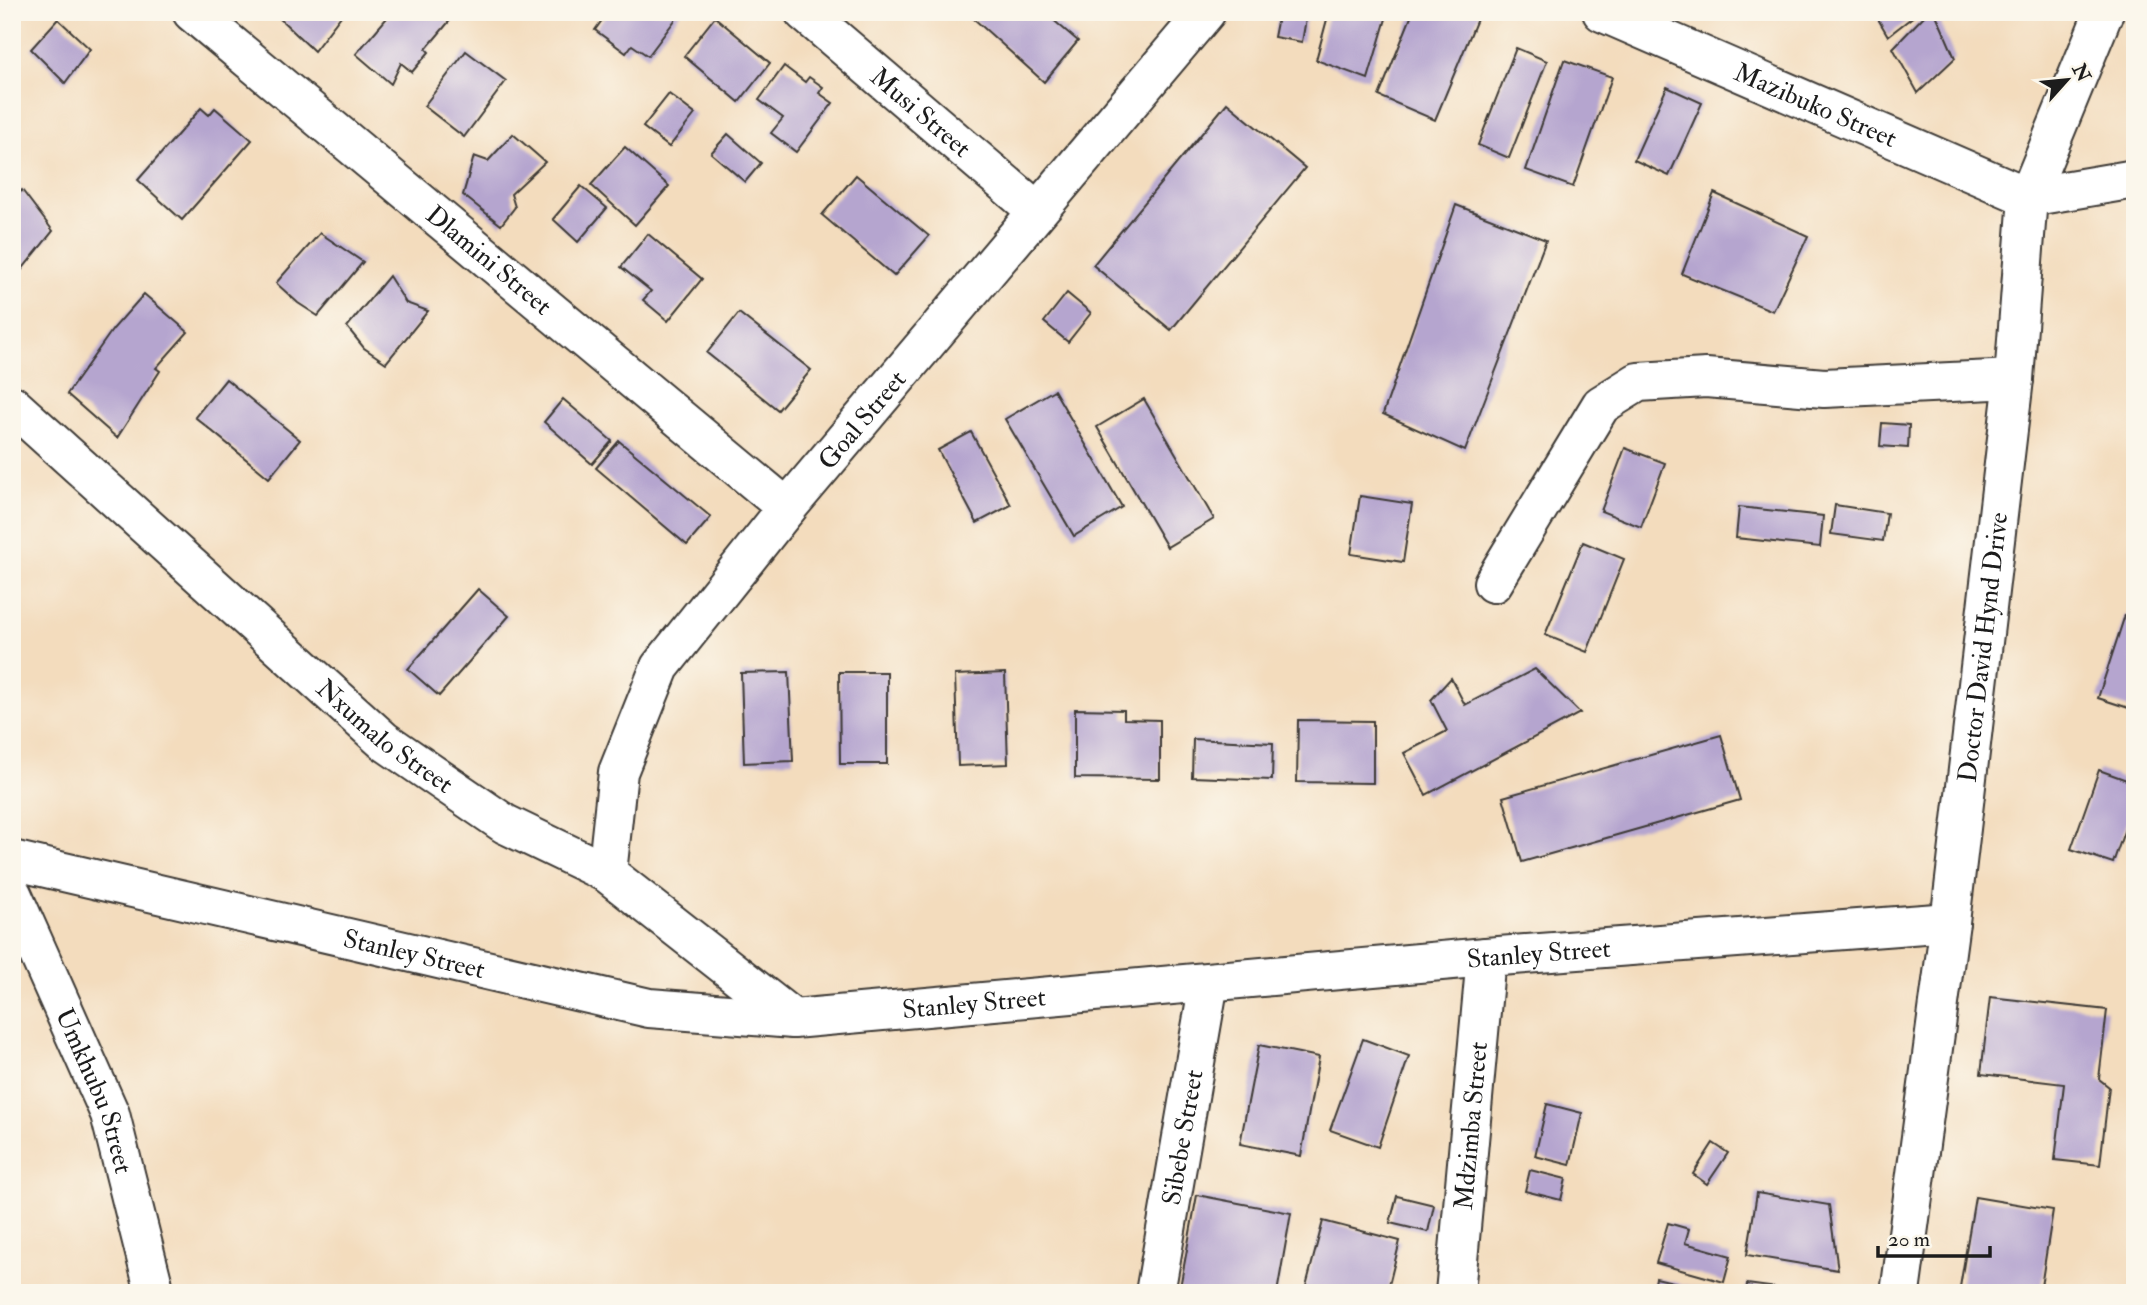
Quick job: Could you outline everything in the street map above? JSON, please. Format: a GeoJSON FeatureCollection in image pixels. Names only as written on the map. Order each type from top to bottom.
{"type":"FeatureCollection","features":[{"type":"Feature","properties":{"kind":"street","name":"Dlamini Street"},"geometry":{"type":"LineString","coordinates":[[192,12],[787,508]]}},
{"type":"Feature","properties":{"kind":"street","name":"Musi Street"},"geometry":{"type":"LineString","coordinates":[[804,12],[1037,211]]}},
{"type":"Feature","properties":{"kind":"street","name":"Goal Street"},"geometry":{"type":"LineString","coordinates":[[607,873],[618,772],[660,667],[787,508],[1206,12]]}},
{"type":"Feature","properties":{"kind":"street","name":"Mazibuko Street"},"geometry":{"type":"LineString","coordinates":[[1602,12],[2028,197]]}},
{"type":"Feature","properties":{"kind":"street","name":"Doctor David Hynd Drive"},"geometry":{"type":"LineString","coordinates":[[1900,1293],[1950,922],[2014,379],[2028,197],[2104,12]]}},
{"type":"Feature","properties":{"kind":"street"},"geometry":{"type":"LineString","coordinates":[[2028,197],[2135,179]]}},
{"type":"Feature","properties":{"kind":"street"},"geometry":{"type":"LineString","coordinates":[[1493,583],[1601,405],[1638,382],[1706,378],[1824,388],[2014,379]]}},
{"type":"Feature","properties":{"kind":"street","name":"Nxumalo Street"},"geometry":{"type":"LineString","coordinates":[[12,405],[384,741],[505,824],[607,873],[793,1019]]}},
{"type":"Feature","properties":{"kind":"street","name":"Stanley Street"},"geometry":{"type":"LineString","coordinates":[[12,860],[649,1008],[793,1019],[1486,957],[1950,922]]}},
{"type":"Feature","properties":{"kind":"street","name":"Umkhubu Street"},"geometry":{"type":"LineString","coordinates":[[12,894],[110,1114],[155,1293]]}},
{"type":"Feature","properties":{"kind":"street","name":"Mdzimba Street"},"geometry":{"type":"LineString","coordinates":[[1455,1293],[1486,957]]}},
{"type":"Feature","properties":{"kind":"street","name":"Sibebe Street"},"geometry":{"type":"LineString","coordinates":[[1155,1293],[1209,982]]}},
{"type":"Feature","properties":{"kind":"building"},"geometry":{"type":"Polygon","coordinates":[[[344,12],[314,51],[275,14],[344,12]]]}},
{"type":"Feature","properties":{"kind":"building"},"geometry":{"type":"Polygon","coordinates":[[[392,12],[445,12],[452,18],[426,49],[429,52],[412,72],[401,63],[391,84],[356,54],[392,12]]]}},
{"type":"Feature","properties":{"kind":"building"},"geometry":{"type":"Polygon","coordinates":[[[608,12],[681,12],[648,56],[632,45],[626,53],[595,30],[608,12]]]}},
{"type":"Feature","properties":{"kind":"building"},"geometry":{"type":"Polygon","coordinates":[[[980,12],[1044,12],[1078,41],[1044,82],[974,19],[980,12]]]}},
{"type":"Feature","properties":{"kind":"building"},"geometry":{"type":"Polygon","coordinates":[[[1279,12],[1307,13],[1302,42],[1274,37],[1279,12]]]}},
{"type":"Feature","properties":{"kind":"building"},"geometry":{"type":"Polygon","coordinates":[[[1329,12],[1388,12],[1368,79],[1316,60],[1329,12]]]}},
{"type":"Feature","properties":{"kind":"building"},"geometry":{"type":"Polygon","coordinates":[[[1413,12],[1480,12],[1435,120],[1379,96],[1413,12]]]}},
{"type":"Feature","properties":{"kind":"building"},"geometry":{"type":"Polygon","coordinates":[[[1874,12],[1919,12],[1888,36],[1874,12]]]}},
{"type":"Feature","properties":{"kind":"building"},"geometry":{"type":"Polygon","coordinates":[[[1928,12],[1935,12],[1955,58],[1918,93],[1893,48],[1928,12]]]}},
{"type":"Feature","properties":{"kind":"building"},"geometry":{"type":"Polygon","coordinates":[[[715,17],[770,63],[739,102],[684,56],[715,17]]]}},
{"type":"Feature","properties":{"kind":"building"},"geometry":{"type":"Polygon","coordinates":[[[58,19],[90,49],[65,83],[31,49],[58,19]]]}},
{"type":"Feature","properties":{"kind":"building"},"geometry":{"type":"Polygon","coordinates":[[[1516,48],[1547,61],[1509,158],[1478,145],[1516,48]]]}},
{"type":"Feature","properties":{"kind":"building"},"geometry":{"type":"Polygon","coordinates":[[[466,51],[506,81],[464,137],[424,106],[466,51]]]}},
{"type":"Feature","properties":{"kind":"building"},"geometry":{"type":"Polygon","coordinates":[[[1564,60],[1612,77],[1573,187],[1526,170],[1564,60]]]}},
{"type":"Feature","properties":{"kind":"building"},"geometry":{"type":"Polygon","coordinates":[[[784,66],[805,82],[809,77],[823,87],[819,93],[833,103],[796,152],[771,133],[783,118],[759,100],[784,66]]]}},
{"type":"Feature","properties":{"kind":"building"},"geometry":{"type":"Polygon","coordinates":[[[1667,87],[1702,103],[1669,176],[1634,160],[1667,87]]]}},
{"type":"Feature","properties":{"kind":"building"},"geometry":{"type":"Polygon","coordinates":[[[669,94],[695,114],[669,147],[643,127],[669,94]]]}},
{"type":"Feature","properties":{"kind":"building"},"geometry":{"type":"Polygon","coordinates":[[[1227,103],[1305,168],[1171,330],[1093,265],[1227,103]]]}},
{"type":"Feature","properties":{"kind":"building"},"geometry":{"type":"Polygon","coordinates":[[[201,108],[209,115],[215,108],[252,140],[182,220],[138,180],[201,108]]]}},
{"type":"Feature","properties":{"kind":"building"},"geometry":{"type":"Polygon","coordinates":[[[513,134],[545,162],[511,194],[515,207],[501,225],[463,195],[474,156],[488,161],[513,134]]]}},
{"type":"Feature","properties":{"kind":"building"},"geometry":{"type":"Polygon","coordinates":[[[728,134],[761,163],[745,182],[711,153],[728,134]]]}},
{"type":"Feature","properties":{"kind":"building"},"geometry":{"type":"Polygon","coordinates":[[[625,147],[669,186],[635,225],[591,185],[625,147]]]}},
{"type":"Feature","properties":{"kind":"building"},"geometry":{"type":"Polygon","coordinates":[[[856,175],[929,236],[894,276],[822,215],[856,175]]]}},
{"type":"Feature","properties":{"kind":"building"},"geometry":{"type":"Polygon","coordinates":[[[581,186],[607,208],[578,242],[553,219],[581,186]]]}},
{"type":"Feature","properties":{"kind":"building"},"geometry":{"type":"Polygon","coordinates":[[[22,190],[53,231],[12,282],[12,202],[22,190]]]}},
{"type":"Feature","properties":{"kind":"building"},"geometry":{"type":"Polygon","coordinates":[[[1714,193],[1808,236],[1773,311],[1682,274],[1714,193]]]}},
{"type":"Feature","properties":{"kind":"building"},"geometry":{"type":"Polygon","coordinates":[[[1456,205],[1546,240],[1465,451],[1383,414],[1456,205]]]}},
{"type":"Feature","properties":{"kind":"building"},"geometry":{"type":"Polygon","coordinates":[[[320,233],[363,262],[318,316],[298,303],[276,283],[320,233]]]}},
{"type":"Feature","properties":{"kind":"building"},"geometry":{"type":"Polygon","coordinates":[[[648,234],[702,279],[668,321],[643,300],[651,291],[621,267],[648,234]]]}},
{"type":"Feature","properties":{"kind":"building"},"geometry":{"type":"Polygon","coordinates":[[[389,276],[406,303],[428,311],[386,363],[364,348],[347,327],[389,276]]]}},
{"type":"Feature","properties":{"kind":"building"},"geometry":{"type":"Polygon","coordinates":[[[1067,293],[1091,313],[1068,342],[1044,322],[1067,293]]]}},
{"type":"Feature","properties":{"kind":"building"},"geometry":{"type":"Polygon","coordinates":[[[144,294],[188,332],[156,368],[160,371],[117,438],[67,394],[113,329],[144,294]]]}},
{"type":"Feature","properties":{"kind":"building"},"geometry":{"type":"Polygon","coordinates":[[[739,313],[811,370],[778,410],[707,353],[739,313]]]}},
{"type":"Feature","properties":{"kind":"building"},"geometry":{"type":"Polygon","coordinates":[[[226,379],[300,440],[269,478],[195,417],[226,379]]]}},
{"type":"Feature","properties":{"kind":"building"},"geometry":{"type":"Polygon","coordinates":[[[1054,390],[1122,507],[1074,536],[1005,419],[1054,390]]]}},
{"type":"Feature","properties":{"kind":"building"},"geometry":{"type":"Polygon","coordinates":[[[563,399],[612,441],[592,464],[544,422],[563,399]]]}},
{"type":"Feature","properties":{"kind":"building"},"geometry":{"type":"Polygon","coordinates":[[[1144,399],[1214,519],[1167,547],[1097,427],[1144,399]]]}},
{"type":"Feature","properties":{"kind":"building"},"geometry":{"type":"Polygon","coordinates":[[[1882,423],[1909,425],[1908,448],[1880,446],[1882,423]]]}},
{"type":"Feature","properties":{"kind":"building"},"geometry":{"type":"Polygon","coordinates":[[[971,432],[1011,505],[977,523],[938,450],[971,432]]]}},
{"type":"Feature","properties":{"kind":"building"},"geometry":{"type":"Polygon","coordinates":[[[619,441],[711,517],[687,545],[596,468],[619,441]]]}},
{"type":"Feature","properties":{"kind":"building"},"geometry":{"type":"Polygon","coordinates":[[[1625,448],[1665,463],[1641,527],[1601,511],[1625,448]]]}},
{"type":"Feature","properties":{"kind":"building"},"geometry":{"type":"Polygon","coordinates":[[[1360,496],[1412,504],[1403,562],[1351,554],[1360,496]]]}},
{"type":"Feature","properties":{"kind":"building"},"geometry":{"type":"Polygon","coordinates":[[[1835,505],[1887,513],[1883,541],[1831,534],[1835,505]]]}},
{"type":"Feature","properties":{"kind":"building"},"geometry":{"type":"Polygon","coordinates":[[[1739,507],[1823,516],[1820,547],[1736,538],[1739,507]]]}},
{"type":"Feature","properties":{"kind":"building"},"geometry":{"type":"Polygon","coordinates":[[[1583,542],[1624,559],[1587,652],[1545,635],[1583,542]]]}},
{"type":"Feature","properties":{"kind":"building"},"geometry":{"type":"Polygon","coordinates":[[[478,589],[509,616],[439,696],[408,669],[478,589]]]}},
{"type":"Feature","properties":{"kind":"building"},"geometry":{"type":"Polygon","coordinates":[[[2125,615],[2135,618],[2135,710],[2098,698],[2125,615]]]}},
{"type":"Feature","properties":{"kind":"building"},"geometry":{"type":"Polygon","coordinates":[[[1535,669],[1580,713],[1426,795],[1404,753],[1447,731],[1431,700],[1451,678],[1465,705],[1535,669]]]}},
{"type":"Feature","properties":{"kind":"building"},"geometry":{"type":"Polygon","coordinates":[[[789,672],[793,761],[744,763],[741,673],[789,672]]]}},
{"type":"Feature","properties":{"kind":"building"},"geometry":{"type":"Polygon","coordinates":[[[839,672],[887,672],[887,764],[840,764],[839,672]]]}},
{"type":"Feature","properties":{"kind":"building"},"geometry":{"type":"Polygon","coordinates":[[[1005,673],[1008,764],[958,766],[955,675],[1005,673]]]}},
{"type":"Feature","properties":{"kind":"building"},"geometry":{"type":"Polygon","coordinates":[[[1075,709],[1124,710],[1124,719],[1160,720],[1160,779],[1075,778],[1075,709]]]}},
{"type":"Feature","properties":{"kind":"building"},"geometry":{"type":"Polygon","coordinates":[[[1298,720],[1373,721],[1373,783],[1297,782],[1298,720]]]}},
{"type":"Feature","properties":{"kind":"building"},"geometry":{"type":"Polygon","coordinates":[[[1721,735],[1740,800],[1522,862],[1503,797],[1721,735]]]}},
{"type":"Feature","properties":{"kind":"building"},"geometry":{"type":"Polygon","coordinates":[[[1193,739],[1273,743],[1272,780],[1192,777],[1193,739]]]}},
{"type":"Feature","properties":{"kind":"building"},"geometry":{"type":"Polygon","coordinates":[[[2099,770],[2135,783],[2135,800],[2113,863],[2071,849],[2099,770]]]}},
{"type":"Feature","properties":{"kind":"building"},"geometry":{"type":"Polygon","coordinates":[[[1990,997],[2107,1010],[2099,1079],[2109,1087],[2100,1165],[2055,1160],[2064,1084],[1981,1074],[1990,997]]]}},
{"type":"Feature","properties":{"kind":"building"},"geometry":{"type":"Polygon","coordinates":[[[1363,1039],[1409,1056],[1378,1147],[1330,1130],[1363,1039]]]}},
{"type":"Feature","properties":{"kind":"building"},"geometry":{"type":"Polygon","coordinates":[[[1259,1045],[1319,1057],[1301,1156],[1240,1144],[1259,1045]]]}},
{"type":"Feature","properties":{"kind":"building"},"geometry":{"type":"Polygon","coordinates":[[[1547,1104],[1582,1113],[1570,1165],[1535,1156],[1547,1104]]]}},
{"type":"Feature","properties":{"kind":"building"},"geometry":{"type":"Polygon","coordinates":[[[1713,1143],[1728,1153],[1707,1184],[1693,1174],[1713,1143]]]}},
{"type":"Feature","properties":{"kind":"building"},"geometry":{"type":"Polygon","coordinates":[[[1530,1170],[1566,1179],[1561,1200],[1525,1191],[1530,1170]]]}},
{"type":"Feature","properties":{"kind":"building"},"geometry":{"type":"Polygon","coordinates":[[[1757,1193],[1829,1205],[1838,1270],[1747,1255],[1757,1193]]]}},
{"type":"Feature","properties":{"kind":"building"},"geometry":{"type":"Polygon","coordinates":[[[1197,1195],[1291,1213],[1277,1293],[1179,1293],[1197,1195]]]}},
{"type":"Feature","properties":{"kind":"building"},"geometry":{"type":"Polygon","coordinates":[[[1397,1196],[1434,1205],[1428,1232],[1390,1223],[1397,1196]]]}},
{"type":"Feature","properties":{"kind":"building"},"geometry":{"type":"Polygon","coordinates":[[[1975,1197],[2053,1210],[2040,1293],[1959,1293],[1975,1197]]]}},
{"type":"Feature","properties":{"kind":"building"},"geometry":{"type":"Polygon","coordinates":[[[1323,1221],[1400,1241],[1387,1293],[1315,1293],[1305,1290],[1323,1221]]]}},
{"type":"Feature","properties":{"kind":"building"},"geometry":{"type":"Polygon","coordinates":[[[1668,1223],[1689,1229],[1685,1243],[1731,1256],[1724,1282],[1656,1263],[1668,1223]]]}},
{"type":"Feature","properties":{"kind":"building"},"geometry":{"type":"Polygon","coordinates":[[[1656,1278],[1716,1292],[1716,1293],[1653,1293],[1656,1278]]]}},
{"type":"Feature","properties":{"kind":"building"},"geometry":{"type":"Polygon","coordinates":[[[1747,1284],[1799,1291],[1799,1293],[1746,1293],[1747,1284]]]}}]}
